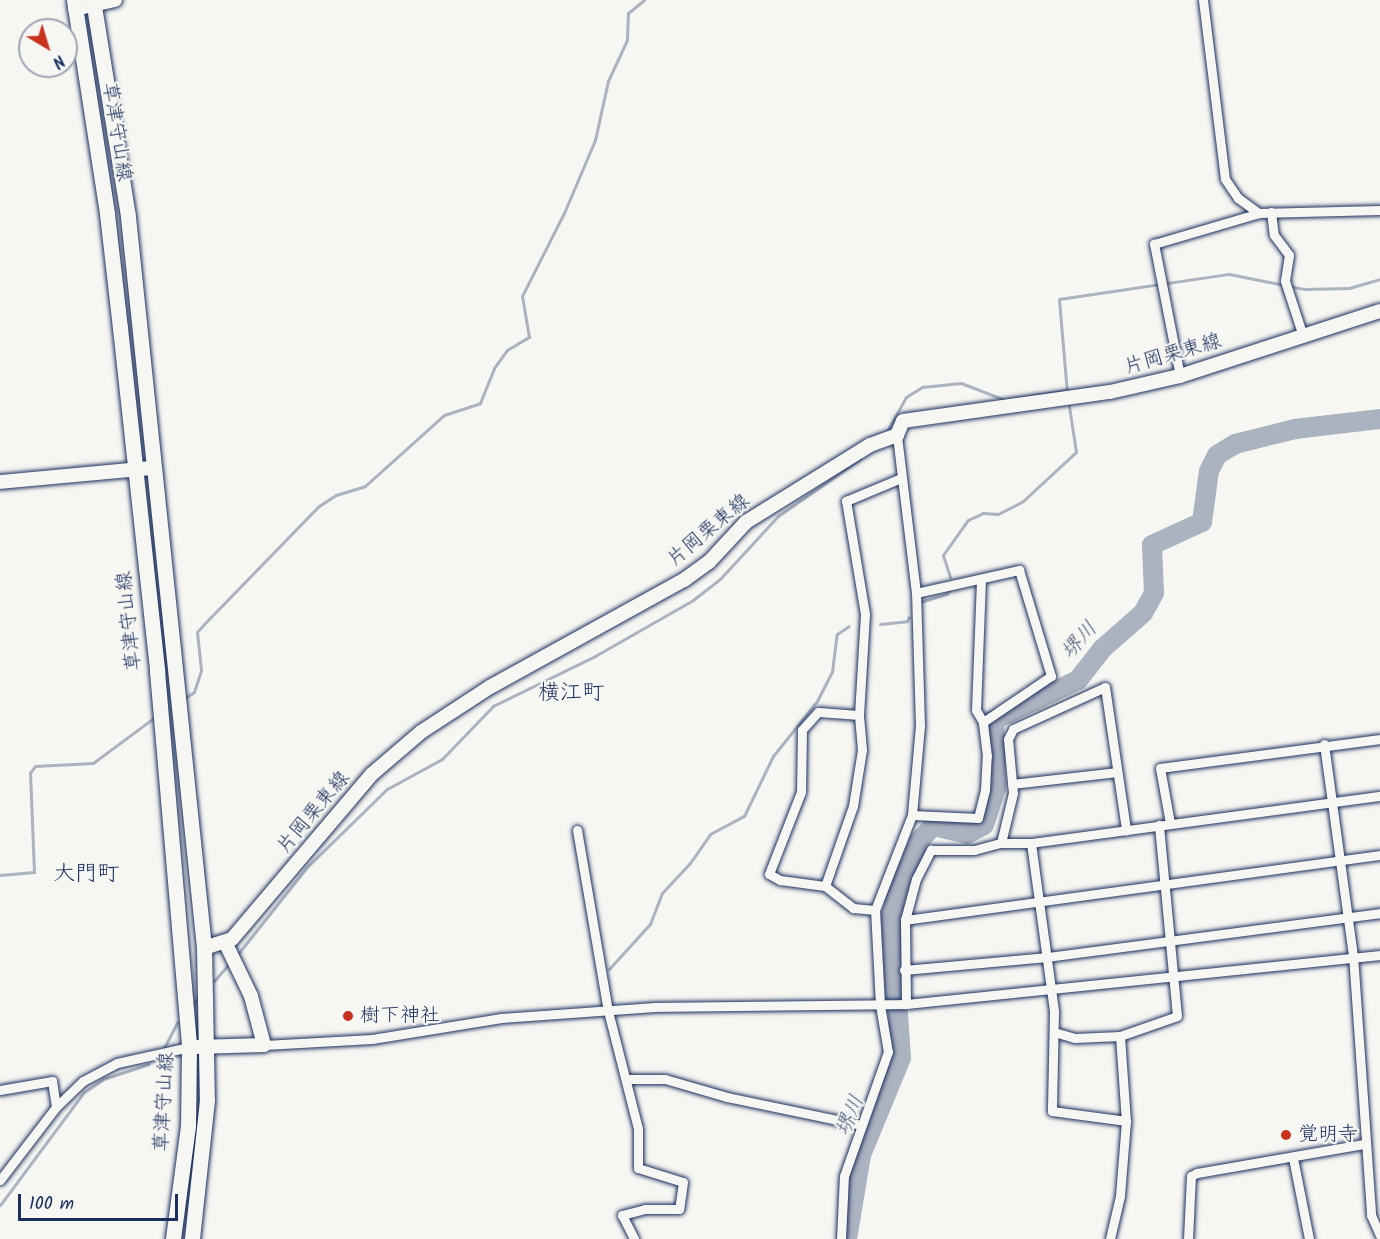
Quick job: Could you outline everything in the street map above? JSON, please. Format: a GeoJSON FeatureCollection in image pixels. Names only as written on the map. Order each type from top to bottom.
{"type":"FeatureCollection","features":[{"type":"Feature","properties":{"kind":"main road"},"geometry":{"type":"LineString","coordinates":[[74,5],[115,0]]}},
{"type":"Feature","properties":{"kind":"main road","name":"草津守山線"},"geometry":{"type":"LineString","coordinates":[[94,3],[128,217],[152,468],[204,948],[207,1100],[192,1239]]}},
{"type":"Feature","properties":{"kind":"main road","name":"草津守山線"},"geometry":{"type":"LineString","coordinates":[[74,5],[107,214],[157,671],[189,1047],[188,1126],[173,1239]]}},
{"type":"Feature","properties":{"kind":"main road","name":"片岡栗東線"},"geometry":{"type":"LineString","coordinates":[[226,944],[311,851],[372,774],[421,732],[490,687],[684,580],[709,562],[746,522],[870,445],[897,435],[903,421],[1063,401],[1180,376],[1380,311]]}},
{"type":"Feature","properties":{"kind":"main road"},"geometry":{"type":"LineString","coordinates":[[0,482],[152,468]]}},
{"type":"Feature","properties":{"kind":"main road"},"geometry":{"type":"LineString","coordinates":[[189,1047],[264,1045],[251,996],[226,944],[204,948]]}},
{"type":"Feature","properties":{"kind":"street"},"geometry":{"type":"LineString","coordinates":[[1203,0],[1225,179],[1238,198],[1259,213]]}},
{"type":"Feature","properties":{"kind":"street"},"geometry":{"type":"LineString","coordinates":[[1180,376],[1154,244],[1259,213],[1380,210]]}},
{"type":"Feature","properties":{"kind":"street"},"geometry":{"type":"LineString","coordinates":[[1271,212],[1274,235],[1289,255],[1285,281],[1303,336]]}},
{"type":"Feature","properties":{"kind":"street"},"geometry":{"type":"LineString","coordinates":[[841,1237],[844,1176],[888,1052],[880,1005],[875,909],[912,815],[920,726],[916,593],[897,435]]}},
{"type":"Feature","properties":{"kind":"street"},"geometry":{"type":"LineString","coordinates":[[825,886],[853,806],[862,750],[859,715],[865,614],[846,501],[901,478]]}},
{"type":"Feature","properties":{"kind":"street"},"geometry":{"type":"LineString","coordinates":[[916,593],[1019,570],[1051,676],[1049,681],[1016,698],[983,722]]}},
{"type":"Feature","properties":{"kind":"street"},"geometry":{"type":"LineString","coordinates":[[912,815],[978,818],[985,790],[983,722],[976,710],[981,580]]}},
{"type":"Feature","properties":{"kind":"street"},"geometry":{"type":"LineString","coordinates":[[1001,843],[1011,808],[1012,784],[1008,739],[1013,729],[1105,687],[1126,830]]}},
{"type":"Feature","properties":{"kind":"street"},"geometry":{"type":"LineString","coordinates":[[859,715],[818,712],[802,730],[801,792],[769,873],[780,880],[825,886],[853,908],[875,909]]}},
{"type":"Feature","properties":{"kind":"street"},"geometry":{"type":"LineString","coordinates":[[1170,824],[1160,768],[1324,744],[1380,739]]}},
{"type":"Feature","properties":{"kind":"street"},"geometry":{"type":"LineString","coordinates":[[1324,744],[1353,955],[1364,1144],[1371,1215],[1380,1235]]}},
{"type":"Feature","properties":{"kind":"street"},"geometry":{"type":"LineString","coordinates":[[1012,784],[1117,772]]}},
{"type":"Feature","properties":{"kind":"street"},"geometry":{"type":"LineString","coordinates":[[906,1004],[905,920],[916,879],[931,850],[974,850],[1001,843],[1031,843],[1380,796]]}},
{"type":"Feature","properties":{"kind":"street"},"geometry":{"type":"LineString","coordinates":[[1054,1032],[1075,1038],[1120,1036],[1177,1016],[1168,885],[1159,825]]}},
{"type":"Feature","properties":{"kind":"street"},"geometry":{"type":"LineString","coordinates":[[577,830],[608,1011],[638,1129],[638,1168],[683,1182],[679,1209],[645,1209],[622,1215],[634,1239]]}},
{"type":"Feature","properties":{"kind":"street"},"geometry":{"type":"LineString","coordinates":[[1031,843],[1051,991],[1054,1032],[1052,1111],[1126,1121]]}},
{"type":"Feature","properties":{"kind":"street"},"geometry":{"type":"LineString","coordinates":[[905,920],[1380,855]]}},
{"type":"Feature","properties":{"kind":"street"},"geometry":{"type":"LineString","coordinates":[[904,970],[1047,957],[1380,913]]}},
{"type":"Feature","properties":{"kind":"street"},"geometry":{"type":"LineString","coordinates":[[264,1045],[372,1040],[501,1018],[608,1011],[906,1004],[1051,991],[1353,955],[1380,955]]}},
{"type":"Feature","properties":{"kind":"street"},"geometry":{"type":"LineString","coordinates":[[1110,1239],[1120,1196],[1126,1121],[1120,1036]]}},
{"type":"Feature","properties":{"kind":"street"},"geometry":{"type":"LineString","coordinates":[[0,1180],[56,1107],[83,1081],[117,1063],[189,1047]]}},
{"type":"Feature","properties":{"kind":"street"},"geometry":{"type":"LineString","coordinates":[[626,1079],[665,1079],[727,1097],[861,1125]]}},
{"type":"Feature","properties":{"kind":"street"},"geometry":{"type":"LineString","coordinates":[[0,1090],[52,1081],[56,1107]]}},
{"type":"Feature","properties":{"kind":"street"},"geometry":{"type":"LineString","coordinates":[[1188,1239],[1191,1176],[1364,1144]]}},
{"type":"Feature","properties":{"kind":"street"},"geometry":{"type":"LineString","coordinates":[[1293,1158],[1309,1239]]}},
{"type":"Feature","properties":{"kind":"waterway"},"geometry":{"type":"LineString","coordinates":[[183,699],[194,692],[201,670],[197,632],[206,622],[319,506],[336,495],[365,486],[444,415],[480,403],[494,368],[507,350],[529,337],[522,296],[564,213],[595,140],[608,81],[627,40],[628,13],[644,0]]}},
{"type":"Feature","properties":{"kind":"waterway"},"geometry":{"type":"LineString","coordinates":[[1067,393],[1059,299],[1229,274],[1304,289],[1349,288],[1380,279]]}},
{"type":"Feature","properties":{"kind":"waterway"},"geometry":{"type":"LineString","coordinates":[[885,435],[906,397],[922,387],[961,383],[1005,400],[1067,390]]}},
{"type":"Feature","properties":{"kind":"waterway"},"geometry":{"type":"LineString","coordinates":[[950,577],[943,555],[968,520],[983,513],[998,514],[1023,501],[1076,452],[1069,406]]}},
{"type":"Feature","properties":{"kind":"waterway","name":"堺川"},"geometry":{"type":"LineString","coordinates":[[895,995],[891,917],[898,891],[920,840],[933,826],[967,834],[984,825],[996,787],[994,720],[1078,680],[1102,649],[1143,613],[1154,593],[1152,545],[1202,522],[1209,471],[1217,455],[1235,444],[1295,429],[1380,419]]}},
{"type":"Feature","properties":{"kind":"waterway"},"geometry":{"type":"LineString","coordinates":[[237,955],[307,867],[387,789],[442,759],[493,706],[595,656],[693,600],[720,579],[778,516],[860,459]]}},
{"type":"Feature","properties":{"kind":"waterway"},"geometry":{"type":"LineString","coordinates":[[920,602],[947,594],[950,589]]}},
{"type":"Feature","properties":{"kind":"waterway"},"geometry":{"type":"LineString","coordinates":[[880,624],[907,621],[909,617]]}},
{"type":"Feature","properties":{"kind":"waterway"},"geometry":{"type":"LineString","coordinates":[[609,969],[650,924],[662,893],[690,863],[710,834],[744,816],[773,756],[817,701],[832,672],[837,634],[849,626]]}},
{"type":"Feature","properties":{"kind":"waterway"},"geometry":{"type":"LineString","coordinates":[[0,875],[34,872],[30,773],[35,766],[93,763],[155,717]]}},
{"type":"Feature","properties":{"kind":"waterway"},"geometry":{"type":"LineString","coordinates":[[214,981],[227,966]]}},
{"type":"Feature","properties":{"kind":"waterway"},"geometry":{"type":"LineString","coordinates":[[194,1003],[197,999]]}},
{"type":"Feature","properties":{"kind":"waterway","name":"堺川"},"geometry":{"type":"LineString","coordinates":[[847,1239],[861,1155],[901,1058],[898,1014]]}},
{"type":"Feature","properties":{"kind":"waterway"},"geometry":{"type":"LineString","coordinates":[[163,1050],[177,1022]]}},
{"type":"Feature","properties":{"kind":"waterway"},"geometry":{"type":"LineString","coordinates":[[0,1205],[84,1092],[103,1079],[149,1064]]}},
{"type":"Feature","properties":{"kind":"place","name":"樹下神社"},"geometry":{"type":"Point","coordinates":[348,1016]}},
{"type":"Feature","properties":{"kind":"place","name":"覚明寺"},"geometry":{"type":"Point","coordinates":[1286,1135]}},
{"type":"Feature","properties":{"kind":"district","name":"横江町"},"geometry":{"type":"Point","coordinates":[571,694]}},
{"type":"Feature","properties":{"kind":"district","name":"大門町"},"geometry":{"type":"Point","coordinates":[86,875]}}]}
